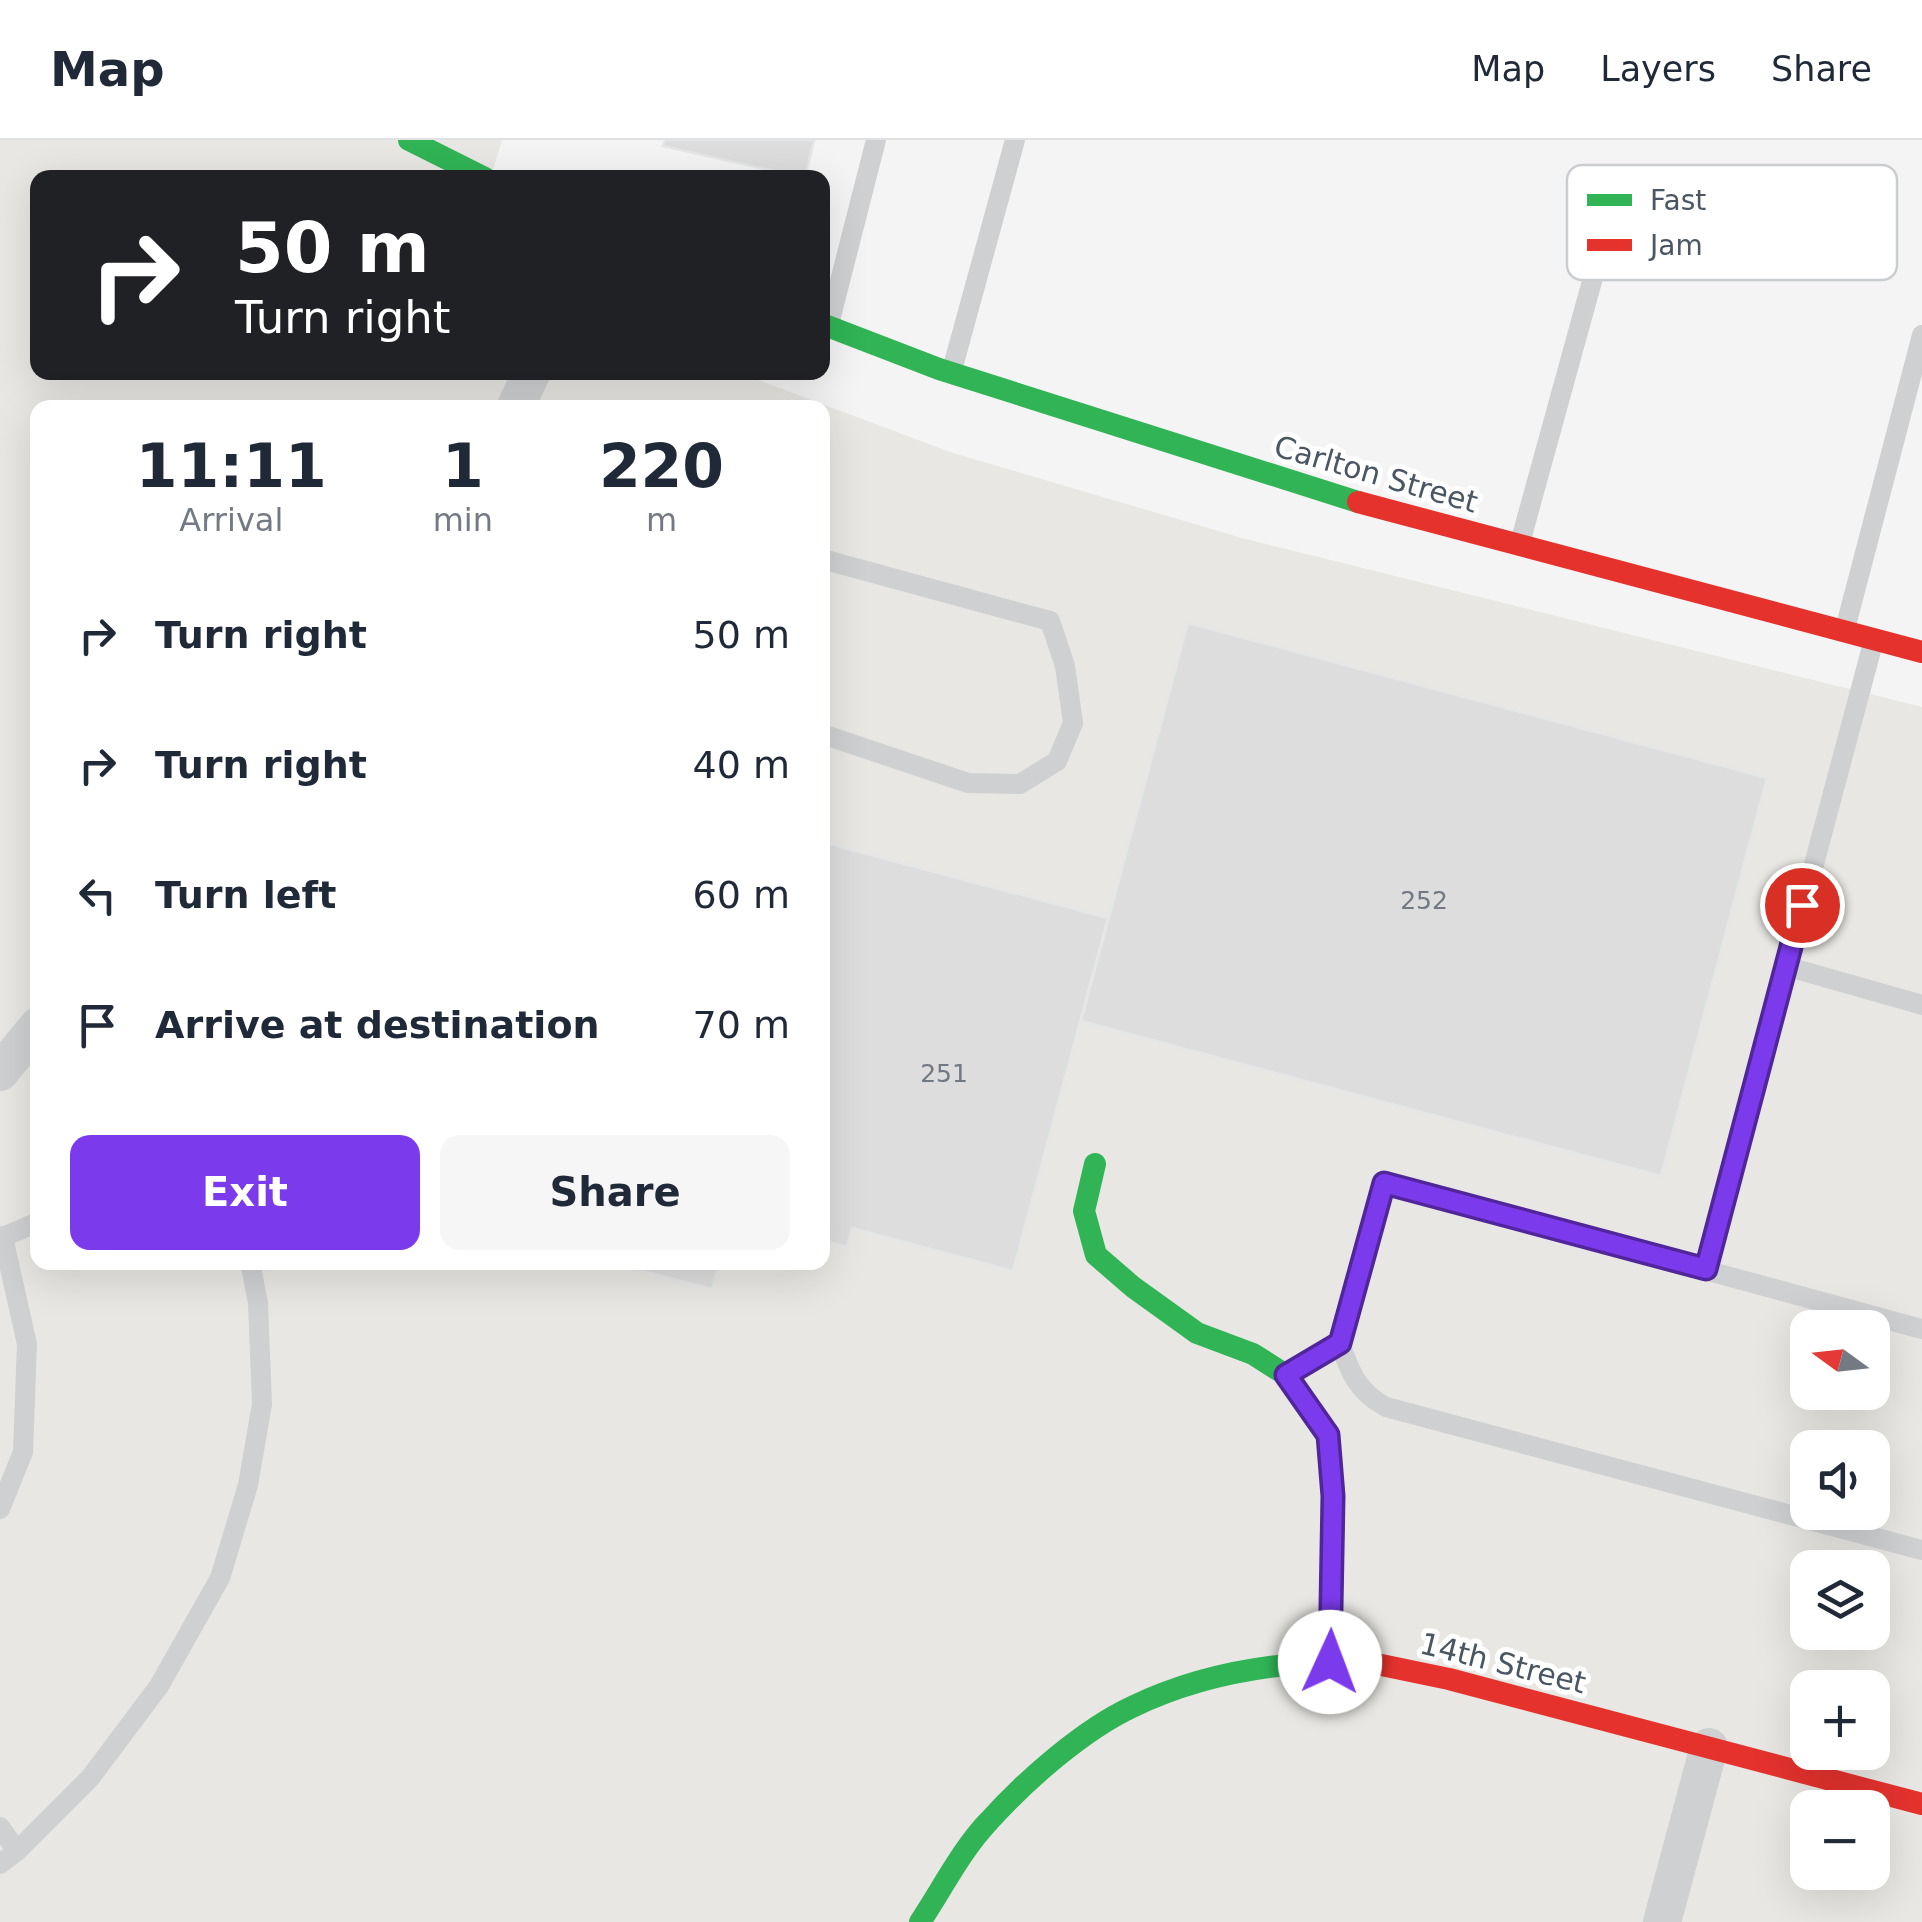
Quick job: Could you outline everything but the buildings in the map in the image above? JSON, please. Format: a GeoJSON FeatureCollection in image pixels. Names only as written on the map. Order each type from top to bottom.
{"type":"FeatureCollection","features":[{"type":"Feature","properties":{"kind":"street"},"geometry":{"type":"LineString","coordinates":[[409,140],[468,170]]}},
{"type":"Feature","properties":{"kind":"street","name":"Carlton Street"},"geometry":{"type":"LineString","coordinates":[[830,327],[951,372],[1323,492],[1922,652]]}},
{"type":"Feature","properties":{"kind":"street"},"geometry":{"type":"LineString","coordinates":[[0,1072],[30,1036]]}},
{"type":"Feature","properties":{"kind":"street"},"geometry":{"type":"LineString","coordinates":[[1095,1164],[1084,1210],[1096,1255],[1133,1288],[1197,1333],[1253,1354],[1286,1375],[1328,1435],[1333,1496],[1330,1662]]}},
{"type":"Feature","properties":{"kind":"street","name":"14th Street"},"geometry":{"type":"LineString","coordinates":[[920,1922],[986,1823],[1053,1759],[1131,1708],[1209,1679],[1288,1663],[1367,1662],[1449,1678],[1922,1804]]}},
{"type":"Feature","properties":{"kind":"street"},"geometry":{"type":"LineString","coordinates":[[1662,1922],[1709,1747]]}},
{"type":"Feature","properties":{"kind":"lane"},"geometry":{"type":"LineString","coordinates":[[830,307],[876,140]]}},
{"type":"Feature","properties":{"kind":"lane"},"geometry":{"type":"LineString","coordinates":[[951,372],[1014,140]]}},
{"type":"Feature","properties":{"kind":"lane"},"geometry":{"type":"LineString","coordinates":[[1519,545],[1592,280]]}},
{"type":"Feature","properties":{"kind":"lane"},"geometry":{"type":"LineString","coordinates":[[1844,631],[1922,334]]}},
{"type":"Feature","properties":{"kind":"lane"},"geometry":{"type":"LineString","coordinates":[[830,561],[1050,622],[1065,666],[1072,724],[1057,761],[1020,784],[968,782],[830,737]]}},
{"type":"Feature","properties":{"kind":"lane"},"geometry":{"type":"LineString","coordinates":[[1706,1269],[1874,639]]}},
{"type":"Feature","properties":{"kind":"lane"},"geometry":{"type":"LineString","coordinates":[[1786,966],[1922,1004]]}},
{"type":"Feature","properties":{"kind":"lane"},"geometry":{"type":"LineString","coordinates":[[1922,1329],[1384,1183],[1340,1343],[1356,1384],[1386,1408],[1922,1550]]}},
{"type":"Feature","properties":{"kind":"lane"},"geometry":{"type":"LineString","coordinates":[[0,1509],[23,1452],[27,1344],[2,1236],[30,1225]]}},
{"type":"Feature","properties":{"kind":"lane"},"geometry":{"type":"LineString","coordinates":[[0,1864],[90,1778],[159,1686],[220,1578],[248,1485],[262,1404],[258,1303],[252,1270]]}},
{"type":"Feature","properties":{"kind":"lane"},"geometry":{"type":"LineString","coordinates":[[1286,1375],[1340,1343]]}},
{"type":"Feature","properties":{"kind":"lane"},"geometry":{"type":"LineString","coordinates":[[0,1827],[17,1851]]}},
{"type":"Feature","properties":{"kind":"shaded area"},"geometry":{"type":"Polygon","coordinates":[[[0,140],[502,140],[493,170],[30,170],[30,380],[758,380],[811,400],[30,400],[30,1270],[830,1270],[830,407],[950,452],[1242,538],[1922,707],[1922,1922],[0,1922],[0,140]]]}},
{"type":"Feature","properties":{"kind":"traffic: fast"},"geometry":{"type":"LineString","coordinates":[[409,140],[469,170]]}},
{"type":"Feature","properties":{"kind":"traffic: fast"},"geometry":{"type":"LineString","coordinates":[[830,327],[939,369],[1358,502]]}},
{"type":"Feature","properties":{"kind":"traffic: fast"},"geometry":{"type":"LineString","coordinates":[[1095,1164],[1084,1211],[1096,1255],[1197,1333],[1253,1354],[1286,1375],[1328,1435],[1333,1496],[1330,1662]]}},
{"type":"Feature","properties":{"kind":"traffic: fast"},"geometry":{"type":"LineString","coordinates":[[920,1922],[970,1844],[1004,1805],[1056,1757],[1113,1717],[1156,1696],[1207,1679],[1287,1665],[1340,1662]]}},
{"type":"Feature","properties":{"kind":"traffic: jam"},"geometry":{"type":"LineString","coordinates":[[1358,502],[1922,652]]}},
{"type":"Feature","properties":{"kind":"traffic: jam"},"geometry":{"type":"LineString","coordinates":[[1340,1662],[1367,1662],[1449,1679],[1922,1804]]}},
{"type":"Feature","properties":{"kind":"route"},"geometry":{"type":"LineString","coordinates":[[1330,1662],[1333,1496],[1328,1435],[1286,1375],[1340,1343],[1384,1183],[1706,1269],[1802,905]]}}]}
